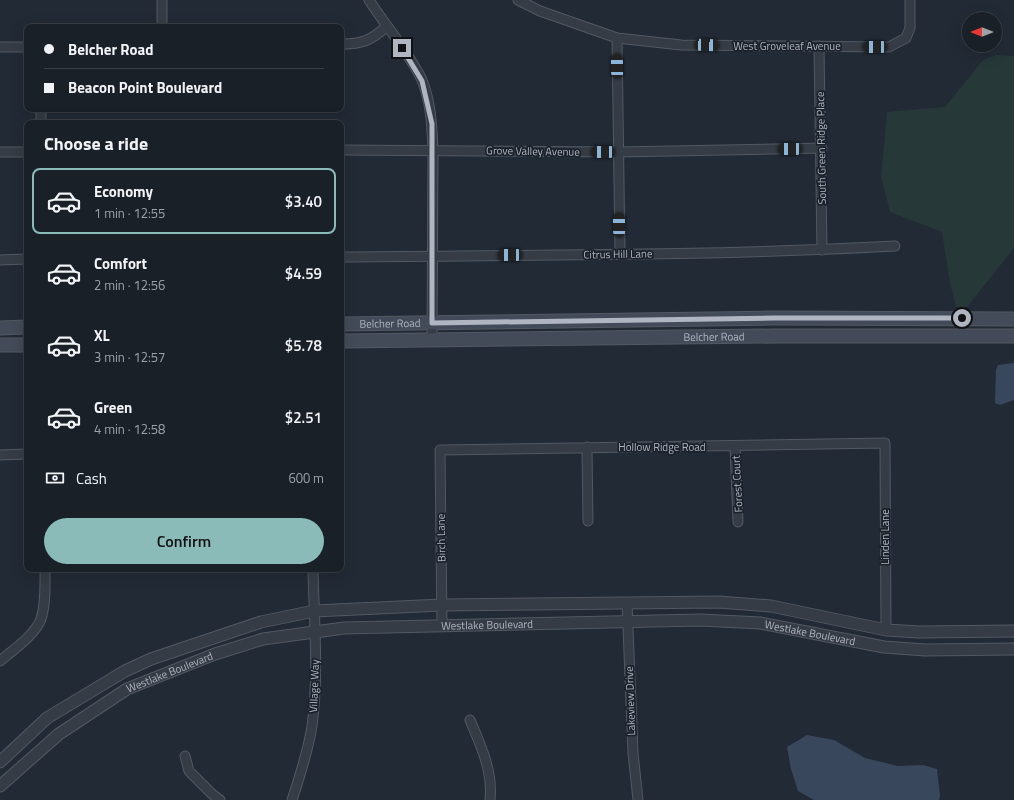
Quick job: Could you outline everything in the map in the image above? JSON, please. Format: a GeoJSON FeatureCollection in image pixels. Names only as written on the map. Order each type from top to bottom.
{"type":"FeatureCollection","features":[{"type":"Feature","properties":{"kind":"main road","name":"Belcher Road"},"geometry":{"type":"LineString","coordinates":[[344,324],[774,318],[1014,318]]}},
{"type":"Feature","properties":{"kind":"main road"},"geometry":{"type":"LineString","coordinates":[[0,328],[24,328]]}},
{"type":"Feature","properties":{"kind":"main road","name":"Belcher Road"},"geometry":{"type":"LineString","coordinates":[[344,342],[774,336],[1014,336]]}},
{"type":"Feature","properties":{"kind":"main road"},"geometry":{"type":"LineString","coordinates":[[0,345],[24,345]]}},
{"type":"Feature","properties":{"kind":"street"},"geometry":{"type":"LineString","coordinates":[[162,0],[162,24]]}},
{"type":"Feature","properties":{"kind":"street"},"geometry":{"type":"LineString","coordinates":[[369,0],[386,27],[410,59],[422,81],[432,124],[432,340]]}},
{"type":"Feature","properties":{"kind":"street","name":"West Groveleaf Avenue"},"geometry":{"type":"LineString","coordinates":[[518,0],[540,11],[617,38],[681,45],[889,47],[906,38],[910,28],[910,0]]}},
{"type":"Feature","properties":{"kind":"street"},"geometry":{"type":"LineString","coordinates":[[344,44],[359,44],[374,38],[386,27]]}},
{"type":"Feature","properties":{"kind":"street"},"geometry":{"type":"LineString","coordinates":[[617,38],[620,254]]}},
{"type":"Feature","properties":{"kind":"street","name":"South Green Ridge Place"},"geometry":{"type":"LineString","coordinates":[[819,46],[822,148],[822,250]]}},
{"type":"Feature","properties":{"kind":"street"},"geometry":{"type":"LineString","coordinates":[[0,47],[24,47]]}},
{"type":"Feature","properties":{"kind":"street","name":"Grove Valley Avenue"},"geometry":{"type":"LineString","coordinates":[[344,150],[618,152],[822,148]]}},
{"type":"Feature","properties":{"kind":"street"},"geometry":{"type":"LineString","coordinates":[[0,152],[24,152]]}},
{"type":"Feature","properties":{"kind":"street","name":"Citrus Hill Lane"},"geometry":{"type":"LineString","coordinates":[[344,257],[822,250],[895,246]]}},
{"type":"Feature","properties":{"kind":"street"},"geometry":{"type":"LineString","coordinates":[[0,260],[24,258]]}},
{"type":"Feature","properties":{"kind":"street","name":"Hollow Ridge Road"},"geometry":{"type":"LineString","coordinates":[[440,450],[587,447],[735,447],[885,443]]}},
{"type":"Feature","properties":{"kind":"street","name":"Linden Lane"},"geometry":{"type":"LineString","coordinates":[[885,443],[886,630]]}},
{"type":"Feature","properties":{"kind":"street"},"geometry":{"type":"LineString","coordinates":[[587,447],[588,521]]}},
{"type":"Feature","properties":{"kind":"street","name":"Forest Court"},"geometry":{"type":"LineString","coordinates":[[735,447],[738,522]]}},
{"type":"Feature","properties":{"kind":"street","name":"Birch Lane"},"geometry":{"type":"LineString","coordinates":[[440,450],[442,626]]}},
{"type":"Feature","properties":{"kind":"street"},"geometry":{"type":"LineString","coordinates":[[0,454],[24,454]]}},
{"type":"Feature","properties":{"kind":"street"},"geometry":{"type":"LineString","coordinates":[[0,661],[25,640],[41,620],[45,591],[44,572]]}},
{"type":"Feature","properties":{"kind":"street","name":"Village Way"},"geometry":{"type":"LineString","coordinates":[[292,800],[300,778],[312,727],[315,631],[313,572]]}},
{"type":"Feature","properties":{"kind":"street","name":"Westlake Boulevard"},"geometry":{"type":"LineString","coordinates":[[0,762],[47,718],[125,671],[152,659],[261,622],[314,611],[442,605],[719,602],[757,605],[806,612],[859,626],[886,630],[919,632],[1014,631]]}},
{"type":"Feature","properties":{"kind":"street","name":"Lakeview Drive"},"geometry":{"type":"LineString","coordinates":[[626,603],[632,753],[638,800]]}},
{"type":"Feature","properties":{"kind":"street","name":"Westlake Boulevard"},"geometry":{"type":"LineString","coordinates":[[0,786],[59,734],[127,689],[215,654],[243,645],[263,639],[315,631],[344,628],[701,620],[760,623],[884,647],[925,650],[1014,649]]}},
{"type":"Feature","properties":{"kind":"street"},"geometry":{"type":"LineString","coordinates":[[470,720],[488,762],[491,789],[490,800]]}},
{"type":"Feature","properties":{"kind":"street"},"geometry":{"type":"LineString","coordinates":[[185,756],[189,771],[220,800]]}},
{"type":"Feature","properties":{"kind":"shaded area"},"geometry":{"type":"Polygon","coordinates":[[[996,55],[1014,56],[1014,248],[967,307],[956,307],[950,283],[942,232],[890,212],[881,177],[887,112],[945,107],[983,60],[996,55]]]}},
{"type":"Feature","properties":{"kind":"water"},"geometry":{"type":"Polygon","coordinates":[[[1014,363],[1014,400],[1000,405],[995,403],[996,370],[998,365],[1014,363]]]}},
{"type":"Feature","properties":{"kind":"water"},"geometry":{"type":"Polygon","coordinates":[[[807,735],[834,740],[865,758],[898,766],[923,765],[937,769],[940,796],[939,800],[814,800],[798,791],[791,769],[787,747],[807,735]]]}},
{"type":"Feature","properties":{"kind":"route"},"geometry":{"type":"LineString","coordinates":[[402,48],[422,81],[432,124],[432,323],[774,318],[962,318]]}}]}
